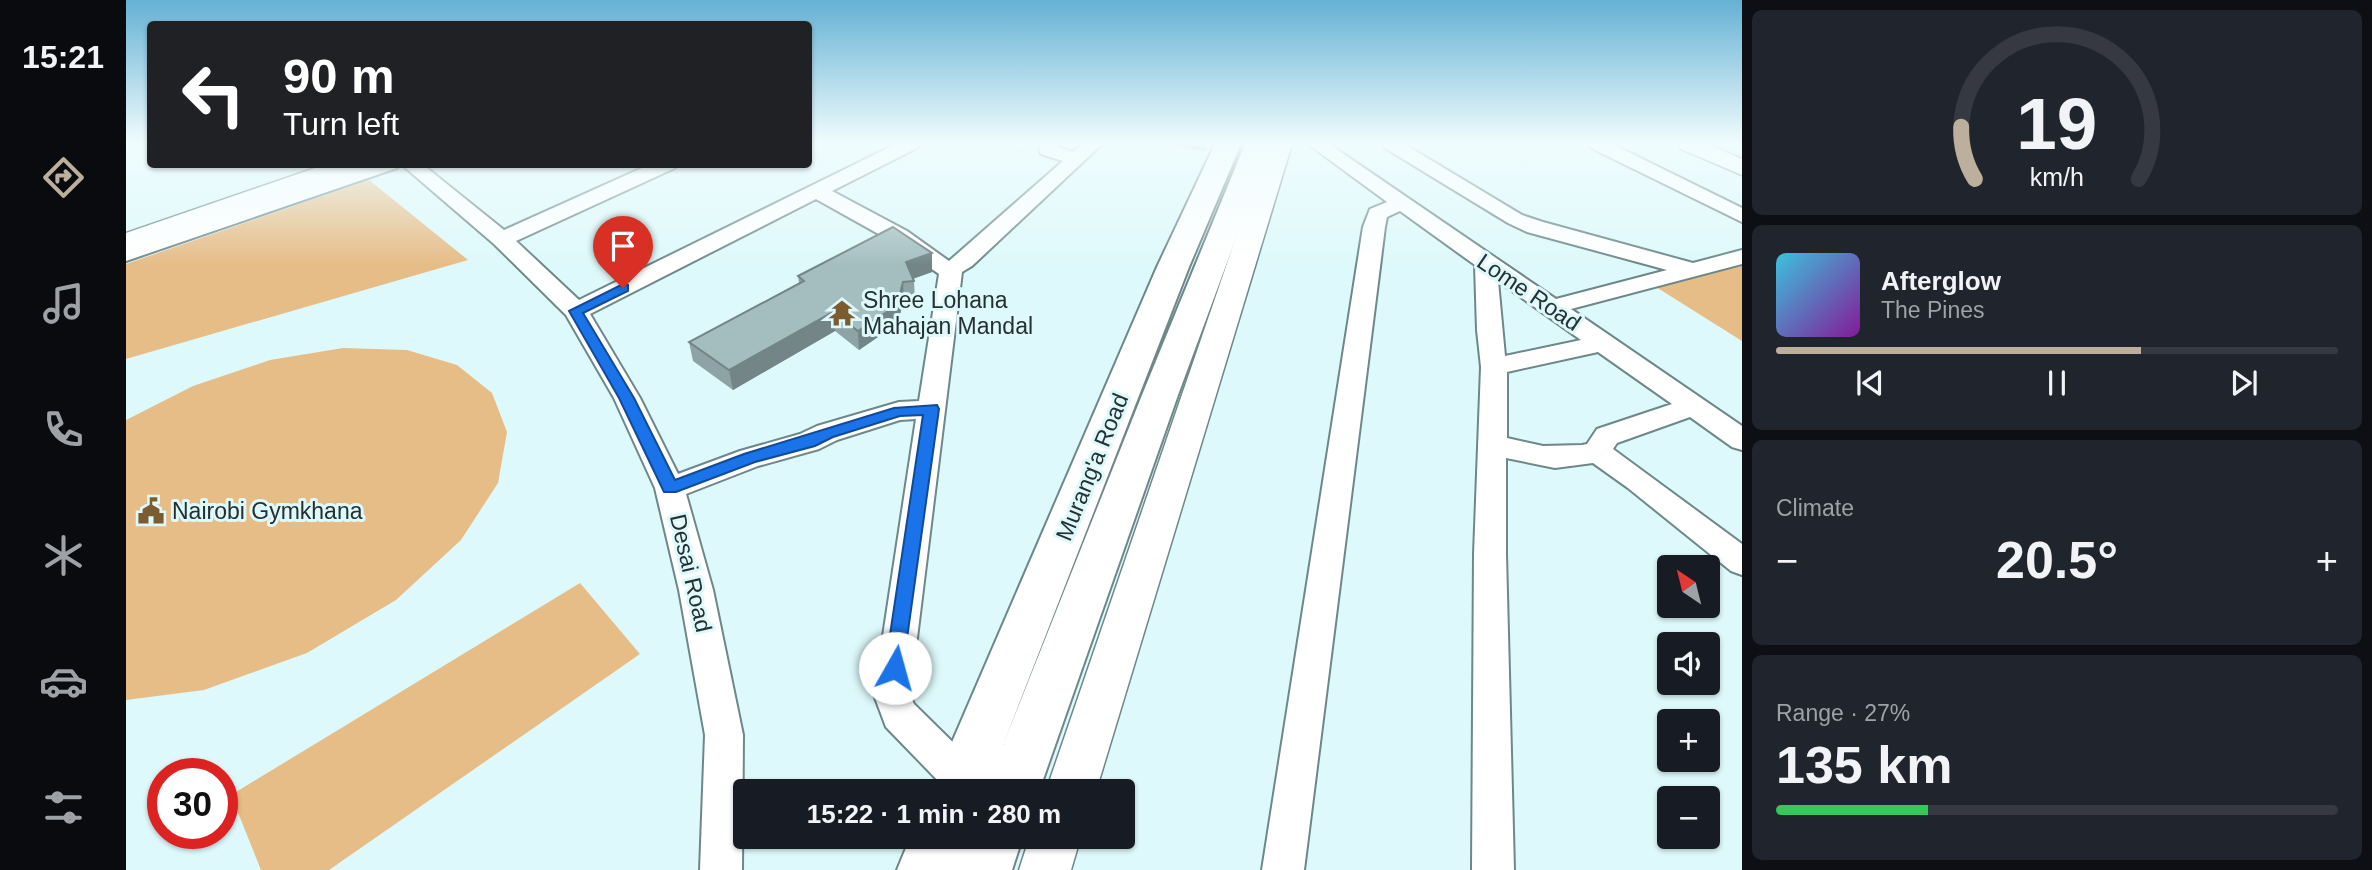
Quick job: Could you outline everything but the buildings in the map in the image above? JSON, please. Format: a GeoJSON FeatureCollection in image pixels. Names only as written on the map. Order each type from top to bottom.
{"type":"FeatureCollection","features":[{"type":"Feature","properties":{"kind":"highway","name":"Murang'a Road"},"geometry":{"type":"LineString","coordinates":[[963,779],[1210,185]]}},
{"type":"Feature","properties":{"kind":"highway","name":"Murang'a Road"},"geometry":{"type":"LineString","coordinates":[[1016,779],[1242,185]]}},
{"type":"Feature","properties":{"kind":"highway"},"geometry":{"type":"LineString","coordinates":[[926,870],[935,849]]}},
{"type":"Feature","properties":{"kind":"highway"},"geometry":{"type":"LineString","coordinates":[[983,870],[990,849]]}},
{"type":"Feature","properties":{"kind":"main road"},"geometry":{"type":"LineString","coordinates":[[145,210],[220,185]]}},
{"type":"Feature","properties":{"kind":"main road"},"geometry":{"type":"LineString","coordinates":[[126,228],[253,185]]}},
{"type":"Feature","properties":{"kind":"main road"},"geometry":{"type":"LineString","coordinates":[[126,242],[292,185]]}},
{"type":"Feature","properties":{"kind":"main road"},"geometry":{"type":"LineString","coordinates":[[1074,779],[1267,185]]}},
{"type":"Feature","properties":{"kind":"main road"},"geometry":{"type":"LineString","coordinates":[[1045,870],[1052,849]]}},
{"type":"Feature","properties":{"kind":"street"},"geometry":{"type":"LineString","coordinates":[[126,254],[330,185]]}},
{"type":"Feature","properties":{"kind":"street","name":"Desai Road"},"geometry":{"type":"LineString","coordinates":[[435,185],[502,239],[576,311],[627,398],[670,488],[696,590],[724,735],[721,870]]}},
{"type":"Feature","properties":{"kind":"street"},"geometry":{"type":"LineString","coordinates":[[502,239],[622,185]]}},
{"type":"Feature","properties":{"kind":"street"},"geometry":{"type":"LineString","coordinates":[[576,311],[830,185]]}},
{"type":"Feature","properties":{"kind":"street"},"geometry":{"type":"LineString","coordinates":[[817,191],[899,236],[944,268],[951,269],[964,261],[1048,185]]}},
{"type":"Feature","properties":{"kind":"street","name":"Lome Road"},"geometry":{"type":"LineString","coordinates":[[1374,185],[1742,440]]}},
{"type":"Feature","properties":{"kind":"street"},"geometry":{"type":"LineString","coordinates":[[1459,185],[1515,219],[1535,227],[1692,270]]}},
{"type":"Feature","properties":{"kind":"street"},"geometry":{"type":"LineString","coordinates":[[1679,185],[1742,216]]}},
{"type":"Feature","properties":{"kind":"street"},"geometry":{"type":"LineString","coordinates":[[1283,870],[1374,227],[1377,213],[1401,204]]}},
{"type":"Feature","properties":{"kind":"street"},"geometry":{"type":"LineString","coordinates":[[1553,307],[1742,257]]}},
{"type":"Feature","properties":{"kind":"street"},"geometry":{"type":"LineString","coordinates":[[1486,262],[1489,330],[1494,367],[1490,443],[1493,870]]}},
{"type":"Feature","properties":{"kind":"street"},"geometry":{"type":"LineString","coordinates":[[951,269],[892,695],[899,715],[956,779]]}},
{"type":"Feature","properties":{"kind":"street"},"geometry":{"type":"LineString","coordinates":[[1494,367],[1603,343]]}},
{"type":"Feature","properties":{"kind":"street"},"geometry":{"type":"LineString","coordinates":[[1490,443],[1552,458],[1571,459],[1597,452],[1607,436],[1695,406]]}},
{"type":"Feature","properties":{"kind":"street"},"geometry":{"type":"LineString","coordinates":[[670,488],[750,458],[809,442],[839,429],[899,411],[931,409]]}},
{"type":"Feature","properties":{"kind":"street"},"geometry":{"type":"LineString","coordinates":[[1597,452],[1638,480],[1742,562]]}},
{"type":"Feature","properties":{"kind":"shaded area"},"geometry":{"type":"Polygon","coordinates":[[[356,185],[375,185],[468,260],[126,359],[126,264],[356,185]]]}},
{"type":"Feature","properties":{"kind":"shaded area"},"geometry":{"type":"Polygon","coordinates":[[[1742,265],[1742,341],[1656,287],[1742,265]]]}},
{"type":"Feature","properties":{"kind":"shaded area"},"geometry":{"type":"Polygon","coordinates":[[[343,348],[407,350],[457,365],[492,393],[507,432],[498,483],[461,540],[396,600],[307,653],[204,690],[126,700],[126,420],[193,386],[270,360],[343,348]]]}},
{"type":"Feature","properties":{"kind":"shaded area"},"geometry":{"type":"Polygon","coordinates":[[[580,583],[640,654],[329,870],[261,870],[238,812],[238,791],[580,583]]]}},
{"type":"Feature","properties":{"kind":"place","name":"Shree Lohana Mahajan Mandal"},"geometry":{"type":"Point","coordinates":[842,313]}},
{"type":"Feature","properties":{"kind":"place","name":"Nairobi Gymkhana"},"geometry":{"type":"Point","coordinates":[151,511]}},
{"type":"Feature","properties":{"kind":"route"},"geometry":{"type":"LineString","coordinates":[[623,288],[576,311],[627,398],[670,488],[724,470],[750,458],[809,442],[827,433],[899,411],[931,409],[895,668]]}}]}
